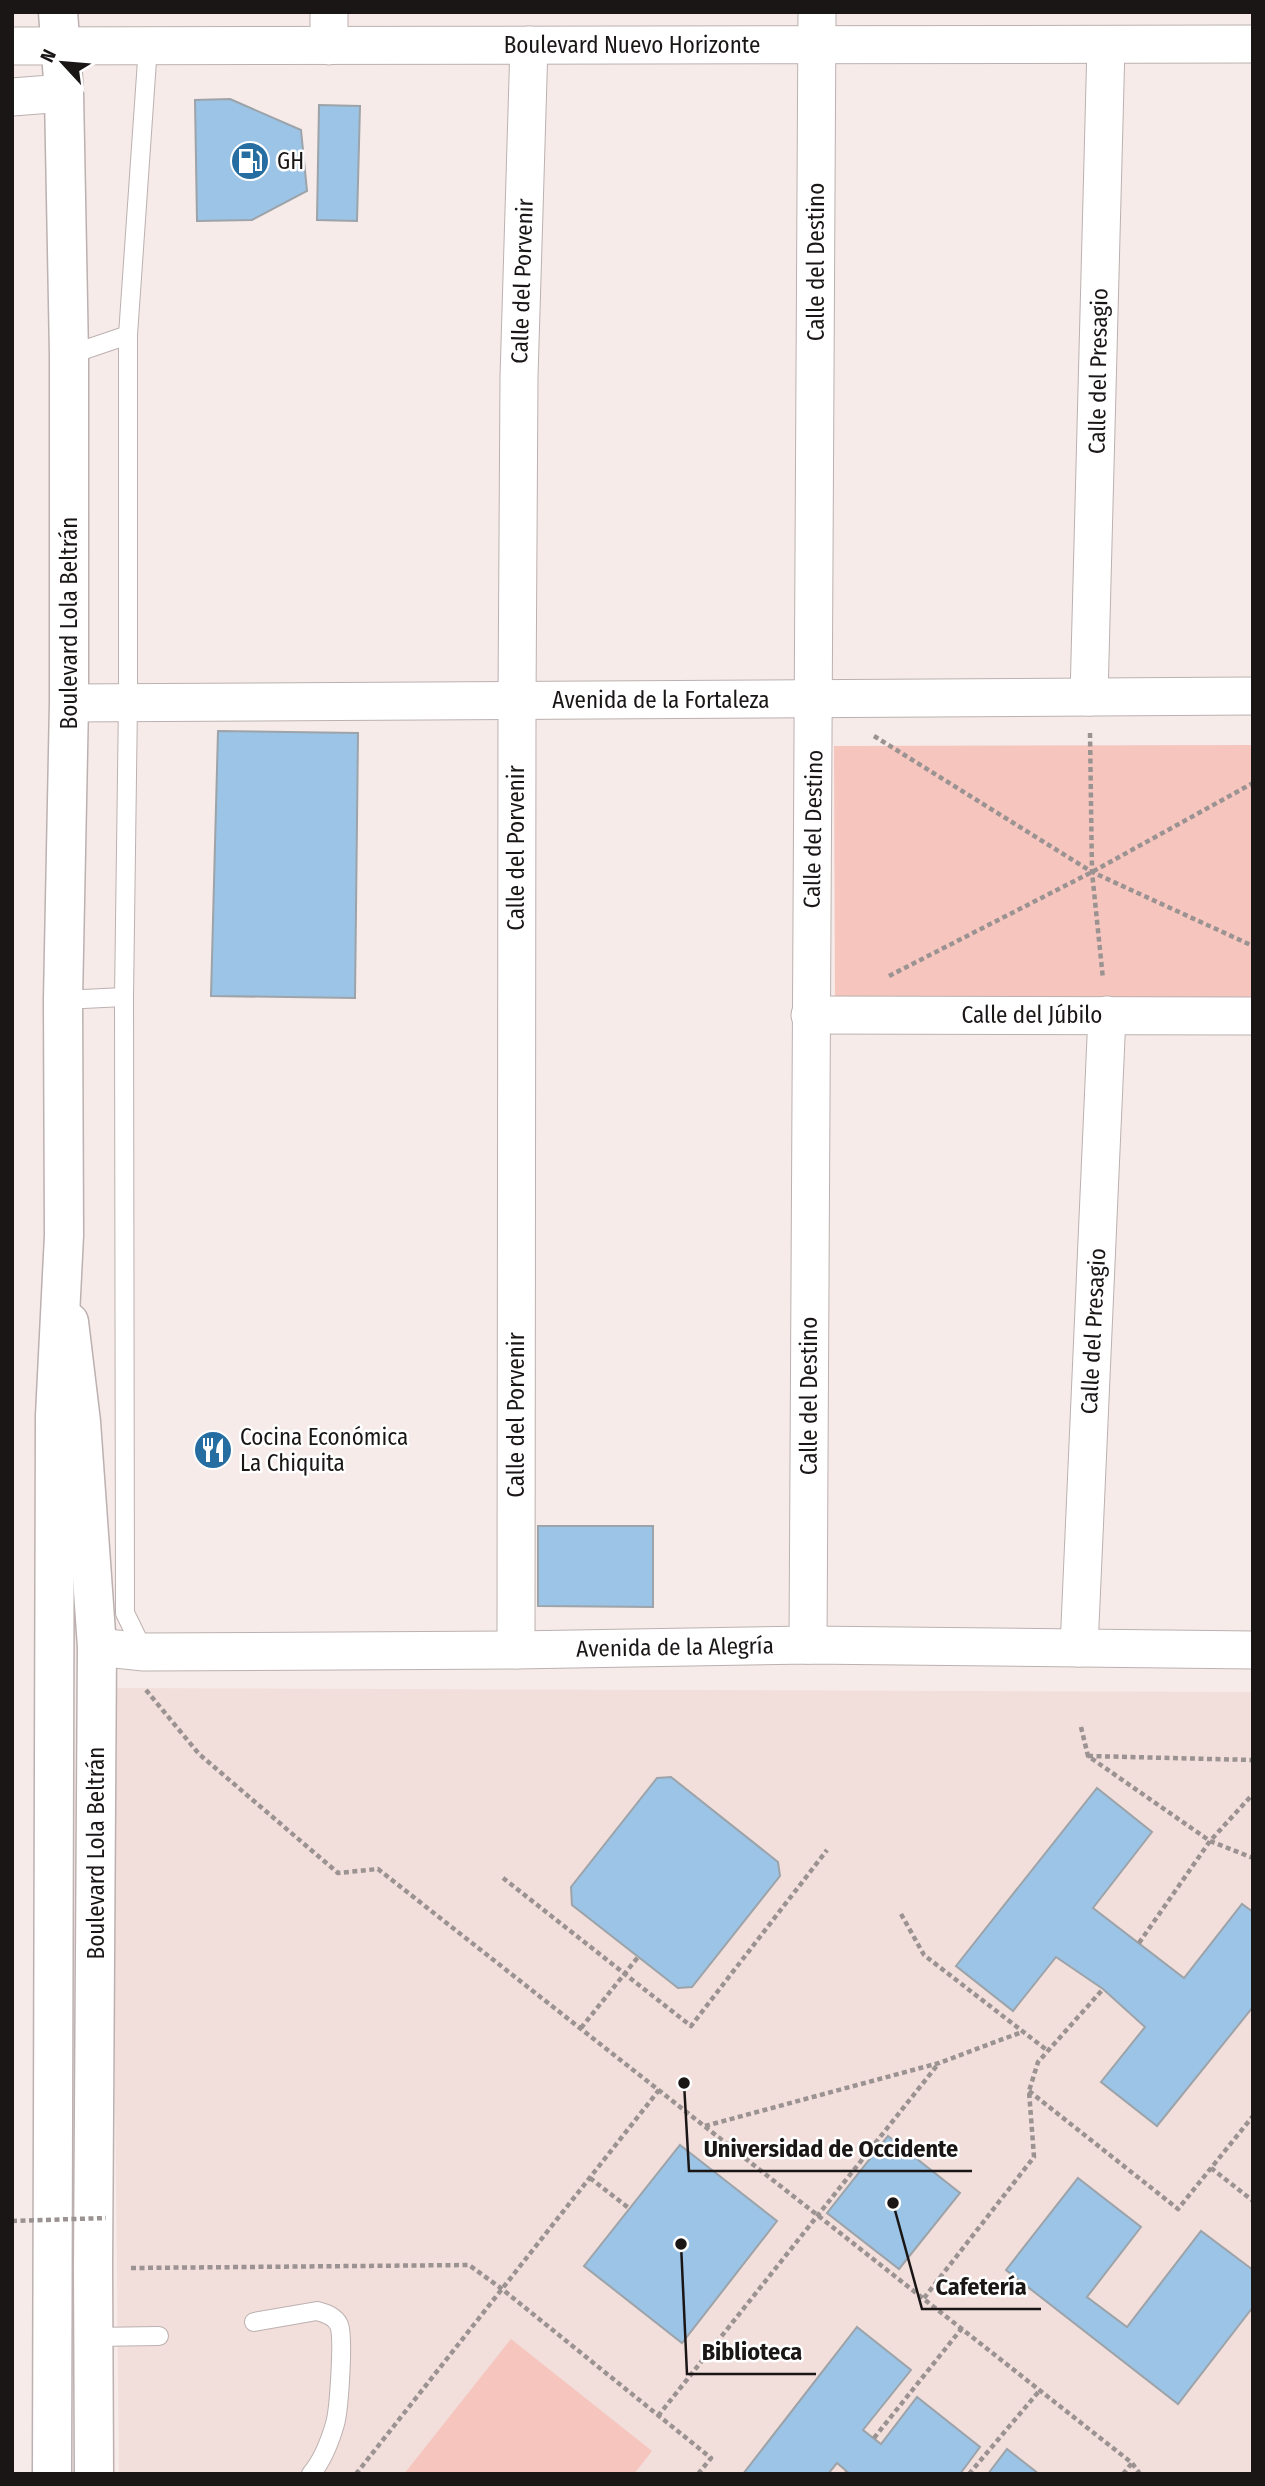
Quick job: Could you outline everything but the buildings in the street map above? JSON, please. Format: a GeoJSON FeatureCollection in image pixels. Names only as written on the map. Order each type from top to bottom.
{"type":"FeatureCollection","features":[{"type":"Feature","properties":{"kind":"main road","name":"Boulevard Lola Beltrán"},"geometry":{"type":"LineString","coordinates":[[59,29],[64,93],[69,355],[69,703],[63,1000],[65,1302],[81,1422],[97,1647],[94,2474]]}},
{"type":"Feature","properties":{"kind":"main road","name":"Boulevard Lola Beltrán"},"geometry":{"type":"LineString","coordinates":[[52,2474],[55,1430],[64,1235]]}},
{"type":"Feature","properties":{"kind":"street","name":"Boulevard Nuevo Horizonte"},"geometry":{"type":"LineString","coordinates":[[12,46],[59,29],[148,46],[329,29],[530,45],[817,29],[1106,44],[1253,44]]}},
{"type":"Feature","properties":{"kind":"street","name":"Calle del Destino"},"geometry":{"type":"LineString","coordinates":[[808,1645],[817,29]]}},
{"type":"Feature","properties":{"kind":"street","name":"Calle del Presagio"},"geometry":{"type":"LineString","coordinates":[[1089,697],[1106,44]]}},
{"type":"Feature","properties":{"kind":"street","name":"Calle del Porvenir"},"geometry":{"type":"LineString","coordinates":[[516,1650],[519,377],[530,45]]}},
{"type":"Feature","properties":{"kind":"street"},"geometry":{"type":"LineString","coordinates":[[12,97],[64,93]]}},
{"type":"Feature","properties":{"kind":"street","name":"Avenida de la Fortaleza"},"geometry":{"type":"LineString","coordinates":[[69,703],[1253,696]]}},
{"type":"Feature","properties":{"kind":"street","name":"Calle del Presagio"},"geometry":{"type":"LineString","coordinates":[[1079,1648],[1107,1014]]}},
{"type":"Feature","properties":{"kind":"street","name":"Calle del Júbilo"},"geometry":{"type":"LineString","coordinates":[[810,1015],[1253,1016]]}},
{"type":"Feature","properties":{"kind":"street","name":"Avenida de la Alegría"},"geometry":{"type":"LineString","coordinates":[[97,1647],[144,1652],[808,1645],[1253,1650]]}},
{"type":"Feature","properties":{"kind":"lane"},"geometry":{"type":"LineString","coordinates":[[144,1652],[125,1613],[124,997],[128,702],[128,335],[148,46]]}},
{"type":"Feature","properties":{"kind":"lane"},"geometry":{"type":"LineString","coordinates":[[69,355],[128,335]]}},
{"type":"Feature","properties":{"kind":"lane"},"geometry":{"type":"LineString","coordinates":[[63,1000],[124,997]]}},
{"type":"Feature","properties":{"kind":"lane"},"geometry":{"type":"LineString","coordinates":[[254,2322],[317,2311],[327,2313],[338,2323],[341,2338],[336,2421],[326,2448],[311,2474]]}},
{"type":"Feature","properties":{"kind":"lane"},"geometry":{"type":"LineString","coordinates":[[93,2337],[159,2336]]}},
{"type":"Feature","properties":{"kind":"path"},"geometry":{"type":"LineString","coordinates":[[1089,697],[1092,872],[1107,1014]]}},
{"type":"Feature","properties":{"kind":"path"},"geometry":{"type":"LineString","coordinates":[[872,735],[1092,872],[1253,946]]}},
{"type":"Feature","properties":{"kind":"path"},"geometry":{"type":"LineString","coordinates":[[884,978],[1092,872],[1253,783]]}},
{"type":"Feature","properties":{"kind":"path"},"geometry":{"type":"LineString","coordinates":[[144,1652],[137,1679],[199,1754],[338,1873],[378,1869],[962,2328],[1132,2463],[1140,2474]]}},
{"type":"Feature","properties":{"kind":"path"},"geometry":{"type":"LineString","coordinates":[[1081,1727],[1088,1756],[1210,1841],[1253,1858]]}},
{"type":"Feature","properties":{"kind":"path"},"geometry":{"type":"LineString","coordinates":[[1088,1756],[1253,1760]]}},
{"type":"Feature","properties":{"kind":"path"},"geometry":{"type":"LineString","coordinates":[[1139,1944],[1210,1841],[1253,1794]]}},
{"type":"Feature","properties":{"kind":"path"},"geometry":{"type":"LineString","coordinates":[[503,1878],[691,2026],[827,1850]]}},
{"type":"Feature","properties":{"kind":"path"},"geometry":{"type":"LineString","coordinates":[[901,1913],[924,1955],[1048,2051]]}},
{"type":"Feature","properties":{"kind":"path"},"geometry":{"type":"LineString","coordinates":[[581,2028],[638,1956]]}},
{"type":"Feature","properties":{"kind":"path"},"geometry":{"type":"LineString","coordinates":[[924,2298],[1034,2157],[1029,2091],[1038,2062],[1103,1989]]}},
{"type":"Feature","properties":{"kind":"path"},"geometry":{"type":"LineString","coordinates":[[705,2126],[939,2063],[1022,2032]]}},
{"type":"Feature","properties":{"kind":"path"},"geometry":{"type":"LineString","coordinates":[[659,2416],[939,2063]]}},
{"type":"Feature","properties":{"kind":"path"},"geometry":{"type":"LineString","coordinates":[[356,2474],[659,2090]]}},
{"type":"Feature","properties":{"kind":"path"},"geometry":{"type":"LineString","coordinates":[[1029,2091],[1178,2210],[1253,2116]]}},
{"type":"Feature","properties":{"kind":"path"},"geometry":{"type":"LineString","coordinates":[[1211,2168],[1253,2202]]}},
{"type":"Feature","properties":{"kind":"path"},"geometry":{"type":"LineString","coordinates":[[590,2178],[630,2208]]}},
{"type":"Feature","properties":{"kind":"path"},"geometry":{"type":"LineString","coordinates":[[12,2221],[106,2218]]}},
{"type":"Feature","properties":{"kind":"path"},"geometry":{"type":"LineString","coordinates":[[93,2267],[108,2262],[128,2268],[470,2265],[711,2458],[698,2474]]}},
{"type":"Feature","properties":{"kind":"path"},"geometry":{"type":"LineString","coordinates":[[874,2438],[962,2328]]}},
{"type":"Feature","properties":{"kind":"path"},"geometry":{"type":"LineString","coordinates":[[969,2474],[1040,2390]]}},
{"type":"Feature","properties":{"kind":"path"},"geometry":{"type":"LineString","coordinates":[[1123,2474],[1132,2463]]}},
{"type":"Feature","properties":{"kind":"shaded area"},"geometry":{"type":"Polygon","coordinates":[[[1253,745],[1253,1006],[835,1010],[834,746],[1253,745]]]}},
{"type":"Feature","properties":{"kind":"shaded area"},"geometry":{"type":"Polygon","coordinates":[[[111,1688],[1253,1692],[1253,2474],[119,2474],[111,1688]]]}},
{"type":"Feature","properties":{"kind":"shaded area"},"geometry":{"type":"Polygon","coordinates":[[[511,2339],[652,2451],[634,2474],[404,2474],[511,2339]]]}},
{"type":"Feature","properties":{"kind":"place","name":"GH"},"geometry":{"type":"Point","coordinates":[250,161]}},
{"type":"Feature","properties":{"kind":"place","name":"Cocina Económica La Chiquita"},"geometry":{"type":"Point","coordinates":[213,1450]}},
{"type":"Feature","properties":{"kind":"place","name":"Universidad de Occidente"},"geometry":{"type":"Point","coordinates":[684,2083]}},
{"type":"Feature","properties":{"kind":"place","name":"Cafetería"},"geometry":{"type":"Point","coordinates":[893,2203]}},
{"type":"Feature","properties":{"kind":"place","name":"Biblioteca"},"geometry":{"type":"Point","coordinates":[681,2244]}}]}
